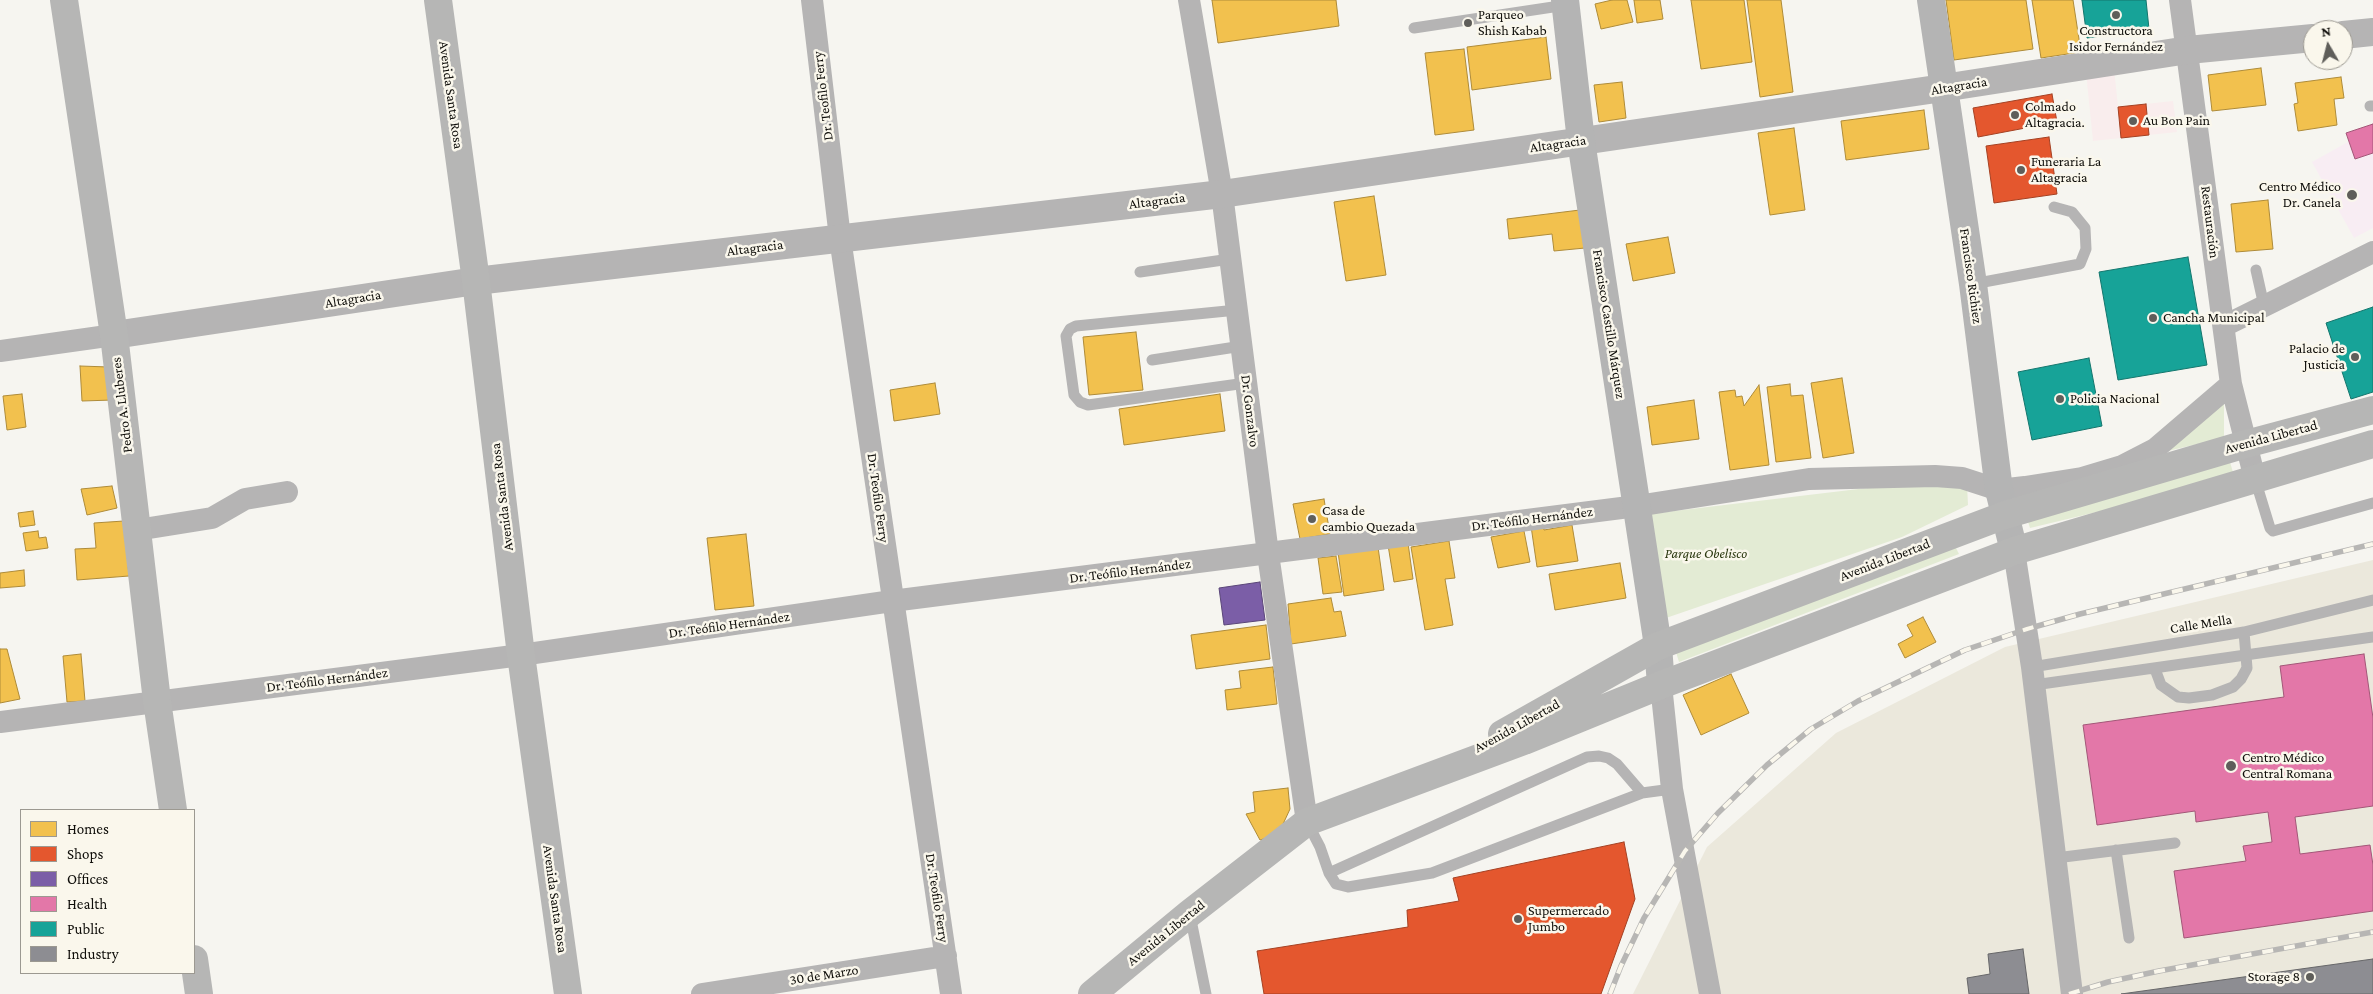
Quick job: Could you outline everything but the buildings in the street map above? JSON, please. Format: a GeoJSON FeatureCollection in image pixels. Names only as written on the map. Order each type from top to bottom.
{"type":"FeatureCollection","features":[{"type":"Feature","properties":{"kind":"main road","name":"Pedro A. Lluberes"},"geometry":{"type":"LineString","coordinates":[[64,0],[114,335],[157,701],[172,809]]}},
{"type":"Feature","properties":{"kind":"main road","name":"Avenida Santa Rosa"},"geometry":{"type":"LineString","coordinates":[[438,0],[476,281],[522,655],[568,994]]}},
{"type":"Feature","properties":{"kind":"main road","name":"Francisco Richiez"},"geometry":{"type":"LineString","coordinates":[[1931,0],[1973,284],[2002,502],[2014,551]]}},
{"type":"Feature","properties":{"kind":"main road","name":"Francisco Castillo Márquez"},"geometry":{"type":"LineString","coordinates":[[1566,3],[1581,141],[1658,646],[1661,685]]}},
{"type":"Feature","properties":{"kind":"main road","name":"Avenida Libertad"},"geometry":{"type":"LineString","coordinates":[[1425,777],[1658,646],[2002,502],[2246,444],[2373,410]]}},
{"type":"Feature","properties":{"kind":"main road","name":"Avenida Libertad"},"geometry":{"type":"LineString","coordinates":[[1092,994],[1190,913],[1307,822],[1524,741],[1661,685],[2014,551],[2373,444]]}},
{"type":"Feature","properties":{"kind":"main road"},"geometry":{"type":"LineString","coordinates":[[195,966],[199,994]]}},
{"type":"Feature","properties":{"kind":"street","name":"Dr. Teofilo Ferry"},"geometry":{"type":"LineString","coordinates":[[812,0],[840,238],[951,994]]}},
{"type":"Feature","properties":{"kind":"street","name":"Dr. Gonzalvo"},"geometry":{"type":"LineString","coordinates":[[1190,0],[1222,194],[1268,554],[1307,822]]}},
{"type":"Feature","properties":{"kind":"street","name":"Restauración"},"geometry":{"type":"LineString","coordinates":[[2180,0],[2231,384],[2255,479]]}},
{"type":"Feature","properties":{"kind":"street"},"geometry":{"type":"LineString","coordinates":[[2353,34],[2373,32]]}},
{"type":"Feature","properties":{"kind":"street","name":"Altagracia"},"geometry":{"type":"LineString","coordinates":[[0,351],[476,281],[1222,194],[2188,50],[2303,39]]}},
{"type":"Feature","properties":{"kind":"street"},"geometry":{"type":"LineString","coordinates":[[2224,326],[2373,252]]}},
{"type":"Feature","properties":{"kind":"street","name":"Dr. Teófilo Hernández"},"geometry":{"type":"LineString","coordinates":[[0,722],[522,655],[892,601],[1637,506],[1810,479],[1944,476],[1962,478],[2002,502],[2122,466],[2155,448],[2231,384]]}},
{"type":"Feature","properties":{"kind":"street"},"geometry":{"type":"LineString","coordinates":[[137,530],[212,518],[245,499],[287,492]]}},
{"type":"Feature","properties":{"kind":"street"},"geometry":{"type":"LineString","coordinates":[[2014,551],[2033,676],[2072,994]]}},
{"type":"Feature","properties":{"kind":"street"},"geometry":{"type":"LineString","coordinates":[[1661,685],[1672,789],[1710,994]]}},
{"type":"Feature","properties":{"kind":"street","name":"30 de Marzo"},"geometry":{"type":"LineString","coordinates":[[702,994],[946,956]]}},
{"type":"Feature","properties":{"kind":"lane"},"geometry":{"type":"LineString","coordinates":[[1414,28],[1566,3]]}},
{"type":"Feature","properties":{"kind":"lane"},"geometry":{"type":"LineString","coordinates":[[1973,284],[2080,264],[2086,249],[2086,228],[2072,212],[2054,207]]}},
{"type":"Feature","properties":{"kind":"lane"},"geometry":{"type":"LineString","coordinates":[[1140,272],[1230,259]]}},
{"type":"Feature","properties":{"kind":"lane"},"geometry":{"type":"LineString","coordinates":[[2256,270],[2264,306]]}},
{"type":"Feature","properties":{"kind":"lane"},"geometry":{"type":"LineString","coordinates":[[1237,310],[1076,326],[1070,329],[1066,336],[1074,395],[1080,402],[1088,405],[1246,383]]}},
{"type":"Feature","properties":{"kind":"lane"},"geometry":{"type":"LineString","coordinates":[[1152,360],[1242,346]]}},
{"type":"Feature","properties":{"kind":"lane"},"geometry":{"type":"LineString","coordinates":[[2255,479],[2270,528],[2273,531],[2373,503]]}},
{"type":"Feature","properties":{"kind":"lane","name":"Calle Mella"},"geometry":{"type":"LineString","coordinates":[[2033,676],[2244,632],[2373,600]]}},
{"type":"Feature","properties":{"kind":"lane"},"geometry":{"type":"LineString","coordinates":[[2155,669],[2161,685],[2178,697],[2188,698],[2212,695],[2233,687],[2241,679],[2247,668],[2244,632]]}},
{"type":"Feature","properties":{"kind":"lane"},"geometry":{"type":"LineString","coordinates":[[2033,676],[2155,669],[2373,637]]}},
{"type":"Feature","properties":{"kind":"lane"},"geometry":{"type":"LineString","coordinates":[[1329,873],[1587,757],[1599,756],[1613,761],[1642,793]]}},
{"type":"Feature","properties":{"kind":"lane"},"geometry":{"type":"LineString","coordinates":[[1307,822],[1320,847],[1329,873],[1336,884],[1348,886],[1432,873],[1642,793],[1672,789]]}},
{"type":"Feature","properties":{"kind":"lane"},"geometry":{"type":"LineString","coordinates":[[2056,858],[2175,843]]}},
{"type":"Feature","properties":{"kind":"lane"},"geometry":{"type":"LineString","coordinates":[[2116,850],[2129,938]]}},
{"type":"Feature","properties":{"kind":"lane"},"geometry":{"type":"LineString","coordinates":[[1190,913],[1206,994]]}},
{"type":"Feature","properties":{"kind":"shaded area"},"geometry":{"type":"Polygon","coordinates":[[[2114,69],[2118,107],[2173,101],[2177,132],[2093,141],[2086,72],[2114,69]]]}},
{"type":"Feature","properties":{"kind":"shaded area","name":"Centro Médico Dr. Canela"},"geometry":{"type":"Polygon","coordinates":[[[2373,128],[2373,228],[2354,238],[2312,162],[2373,128]]]}},
{"type":"Feature","properties":{"kind":"shaded area"},"geometry":{"type":"Polygon","coordinates":[[[2373,560],[2373,994],[1633,994],[1707,847],[1836,733],[2005,647],[2373,560]]]}},
{"type":"Feature","properties":{"kind":"green space"},"geometry":{"type":"Polygon","coordinates":[[[2224,396],[2224,438],[2159,453],[2224,396]]]}},
{"type":"Feature","properties":{"kind":"green space"},"geometry":{"type":"Polygon","coordinates":[[[2227,452],[2235,479],[2030,528],[2023,506],[2227,452]]]}},
{"type":"Feature","properties":{"kind":"green space","name":"Parque Obelisco"},"geometry":{"type":"Polygon","coordinates":[[[1934,480],[1967,485],[1968,505],[1902,537],[1666,618],[1649,514],[1934,480]]]}},
{"type":"Feature","properties":{"kind":"green space"},"geometry":{"type":"Polygon","coordinates":[[[1949,534],[1959,554],[1679,662],[1671,636],[1949,534]]]}},
{"type":"Feature","properties":{"kind":"railway"},"geometry":{"type":"LineString","coordinates":[[1610,994],[1644,918],[1685,851],[1718,813],[1767,765],[1811,729],[1858,701],[1965,650],[2027,629],[2080,614],[2373,544]]}},
{"type":"Feature","properties":{"kind":"railway"},"geometry":{"type":"LineString","coordinates":[[2069,994],[2108,982],[2159,971],[2373,932]]}},
{"type":"Feature","properties":{"kind":"place","name":"Constructora Isidor Fernández"},"geometry":{"type":"Point","coordinates":[2116,15]}},
{"type":"Feature","properties":{"kind":"place","name":"Parqueo Shish Kabab"},"geometry":{"type":"Point","coordinates":[1468,23]}},
{"type":"Feature","properties":{"kind":"place","name":"Colmado Altagracia."},"geometry":{"type":"Point","coordinates":[2015,115]}},
{"type":"Feature","properties":{"kind":"place","name":"Au Bon Pain"},"geometry":{"type":"Point","coordinates":[2133,121]}},
{"type":"Feature","properties":{"kind":"place","name":"Funeraria La Altagracia"},"geometry":{"type":"Point","coordinates":[2021,170]}},
{"type":"Feature","properties":{"kind":"place","name":"Centro Médico Dr. Canela"},"geometry":{"type":"Point","coordinates":[2352,195]}},
{"type":"Feature","properties":{"kind":"place","name":"Cancha Municipal"},"geometry":{"type":"Point","coordinates":[2153,318]}},
{"type":"Feature","properties":{"kind":"place","name":"Palacio de Justicia"},"geometry":{"type":"Point","coordinates":[2355,357]}},
{"type":"Feature","properties":{"kind":"place","name":"Policia Nacional"},"geometry":{"type":"Point","coordinates":[2060,399]}},
{"type":"Feature","properties":{"kind":"place","name":"Casa de cambio Quezada"},"geometry":{"type":"Point","coordinates":[1312,519]}},
{"type":"Feature","properties":{"kind":"place","name":"Centro Médico Central Romana"},"geometry":{"type":"Point","coordinates":[2231,766]}},
{"type":"Feature","properties":{"kind":"place","name":"Supermercado Jumbo"},"geometry":{"type":"Point","coordinates":[1518,919]}},
{"type":"Feature","properties":{"kind":"place","name":"Storage 8"},"geometry":{"type":"Point","coordinates":[2310,977]}}]}
